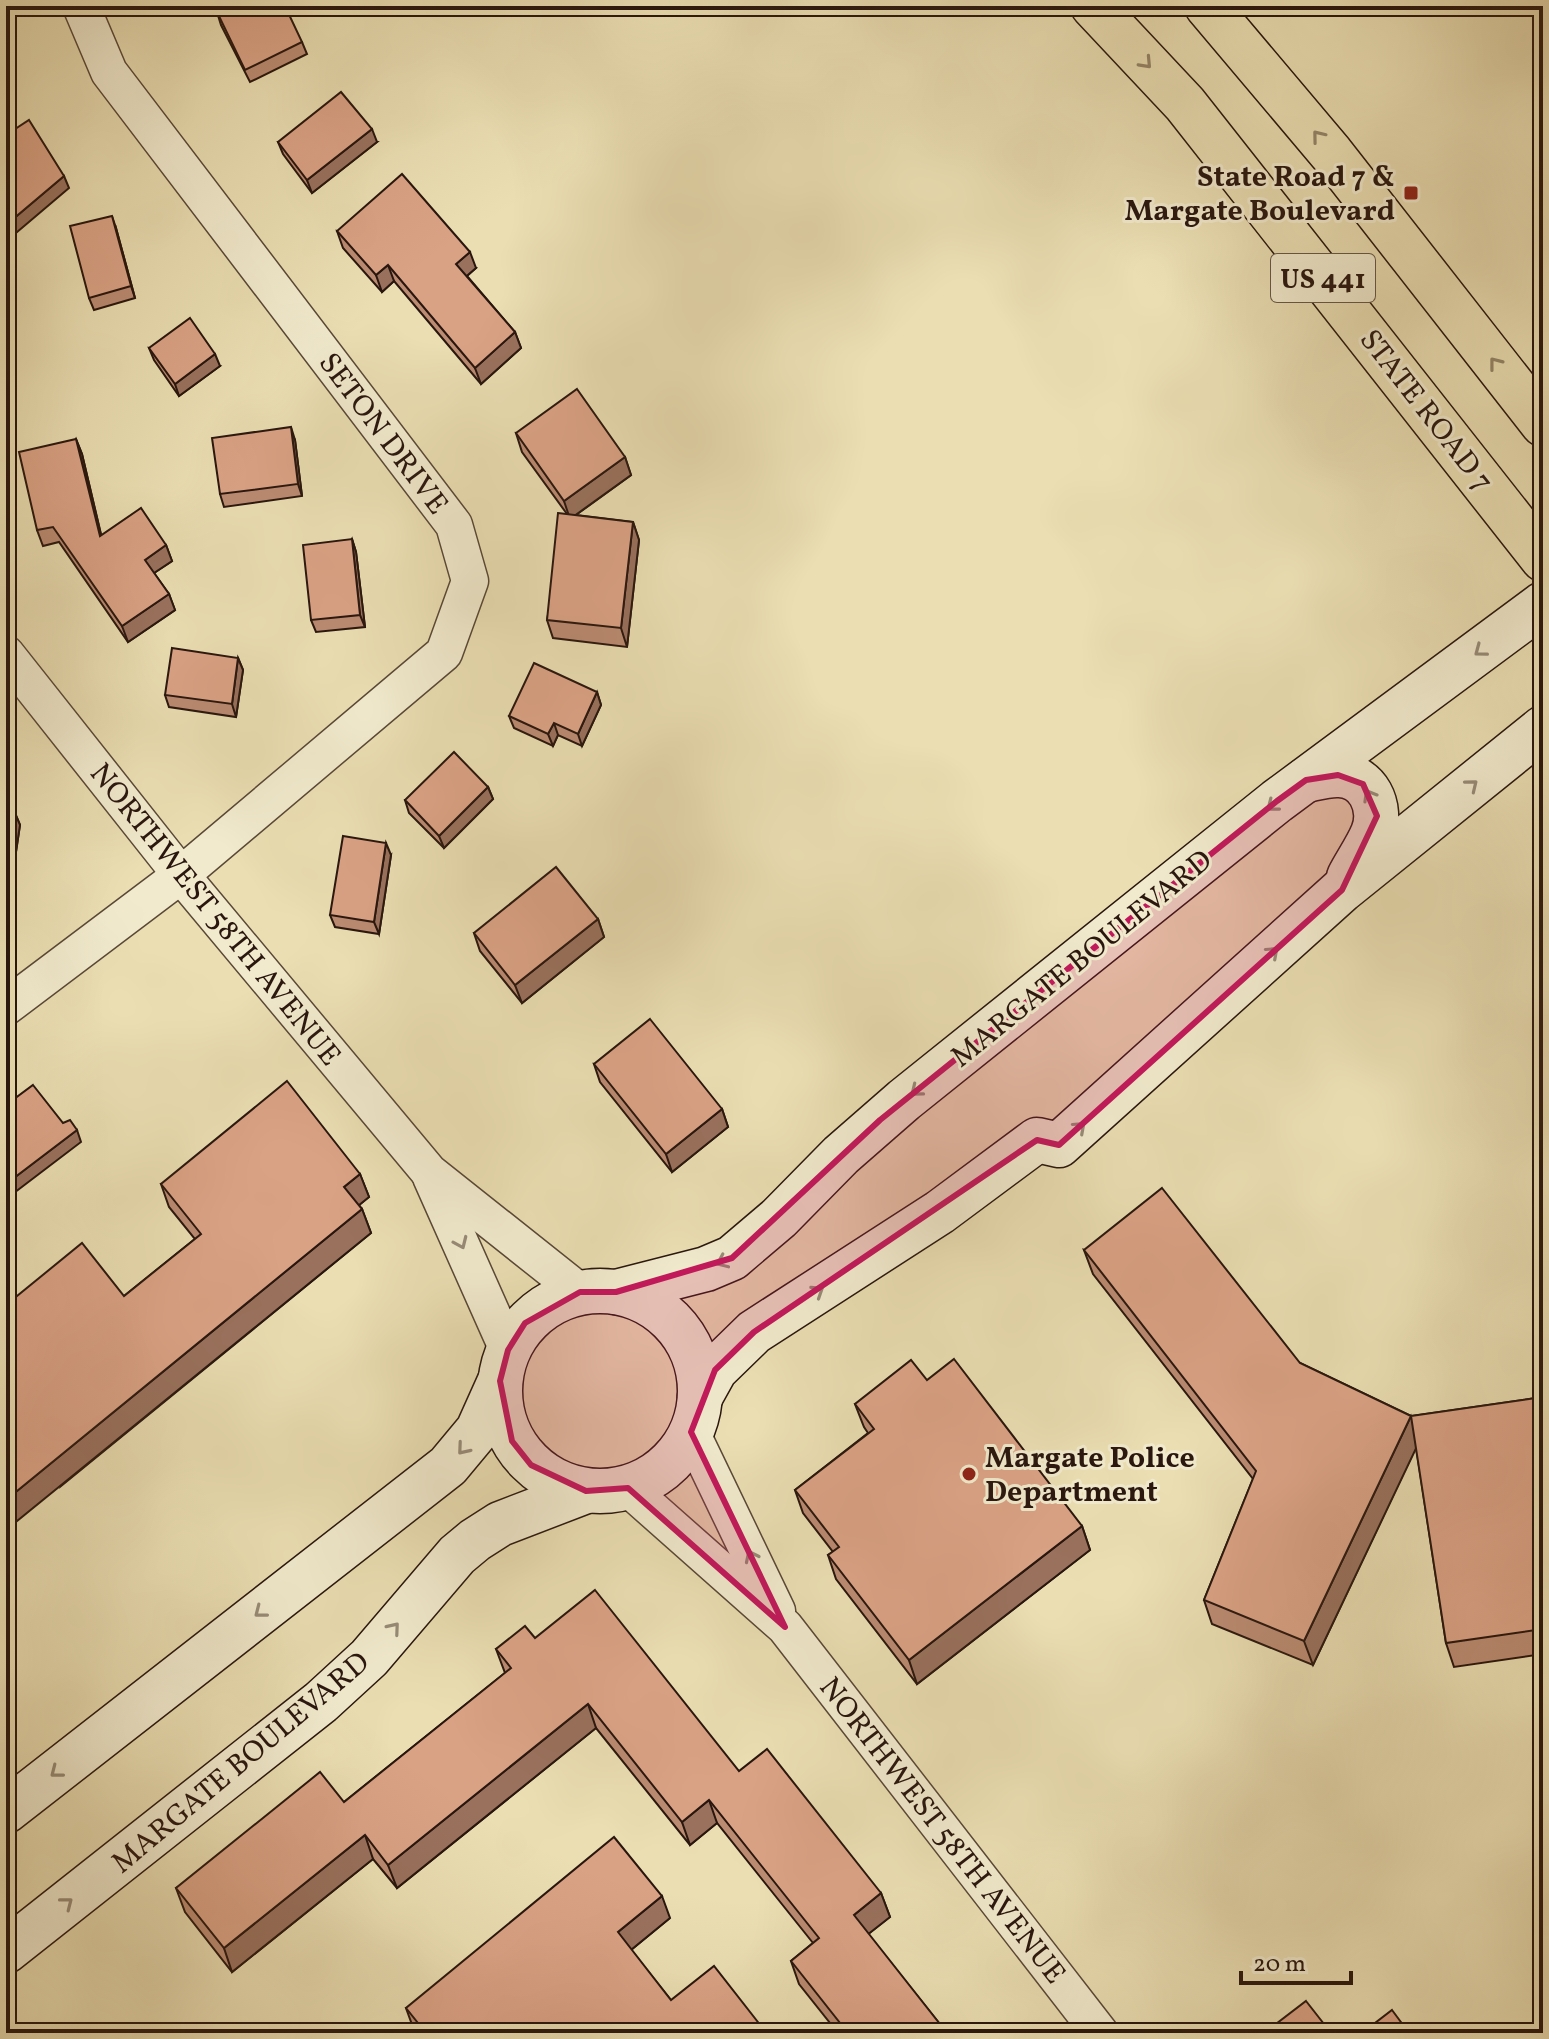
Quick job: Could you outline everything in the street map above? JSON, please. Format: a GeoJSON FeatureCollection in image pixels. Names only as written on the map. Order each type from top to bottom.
{"type":"FeatureCollection","features":[{"type":"Feature","properties":{"kind":"main road","name":"STATE ROAD 7"},"geometry":{"type":"LineString","coordinates":[[1093,6],[1185,104],[1543,559]]}},
{"type":"Feature","properties":{"kind":"main road","name":"US 441"},"geometry":{"type":"LineString","coordinates":[[1207,6],[1331,153],[1543,424]]}},
{"type":"Feature","properties":{"kind":"street","name":"SETON DRIVE"},"geometry":{"type":"LineString","coordinates":[[6,1007],[181,875],[444,653],[470,581],[454,525],[109,72],[81,6]]}},
{"type":"Feature","properties":{"kind":"street","name":"MARGATE BOULEVARD"},"geometry":{"type":"LineString","coordinates":[[598,1292],[706,1269],[732,1258],[761,1235],[880,1120],[1306,780],[1543,604]]}},
{"type":"Feature","properties":{"kind":"street","name":"NORTHWEST 58TH AVENUE"},"geometry":{"type":"LineString","coordinates":[[6,654],[181,875],[429,1172],[598,1292]]}},
{"type":"Feature","properties":{"kind":"street"},"geometry":{"type":"LineString","coordinates":[[504,1366],[502,1412],[512,1441],[531,1465],[557,1482],[607,1489],[654,1476],[676,1457],[715,1370],[754,1332],[940,1212],[1037,1140],[1059,1145],[1342,890],[1543,728]]}},
{"type":"Feature","properties":{"kind":"street"},"geometry":{"type":"LineString","coordinates":[[1306,780],[1338,775],[1352,777],[1363,784],[1374,800],[1377,816],[1373,834],[1342,890]]}},
{"type":"Feature","properties":{"kind":"street","name":"NORTHWEST 58TH AVENUE"},"geometry":{"type":"LineString","coordinates":[[429,1172],[504,1366]]}},
{"type":"Feature","properties":{"kind":"street"},"geometry":{"type":"LineString","coordinates":[[6,1811],[448,1466],[478,1430],[525,1323],[551,1303],[598,1292],[640,1299],[661,1311],[691,1349],[698,1372],[696,1415]]}},
{"type":"Feature","properties":{"kind":"street","name":"NORTHWEST 58TH AVENUE"},"geometry":{"type":"LineString","coordinates":[[696,1415],[785,1627]]}},
{"type":"Feature","properties":{"kind":"street","name":"NORTHWEST 58TH AVENUE"},"geometry":{"type":"LineString","coordinates":[[607,1489],[785,1627],[1100,2033]]}},
{"type":"Feature","properties":{"kind":"street","name":"MARGATE BOULEVARD"},"geometry":{"type":"LineString","coordinates":[[6,1951],[330,1694],[369,1658],[457,1555],[475,1540],[500,1524],[607,1489]]}},
{"type":"Feature","properties":{"kind":"highlighted area"},"geometry":{"type":"Polygon","coordinates":[[[1338,775],[1363,784],[1377,816],[1342,890],[1059,1145],[1037,1140],[754,1332],[715,1370],[691,1432],[785,1627],[628,1488],[586,1491],[531,1465],[512,1441],[500,1381],[508,1350],[525,1323],[580,1292],[616,1292],[732,1258],[880,1120],[1277,801],[1306,780],[1338,775]]]}},
{"type":"Feature","properties":{"kind":"building"},"geometry":{"type":"Polygon","coordinates":[[[230,6],[285,6],[302,42],[245,70],[217,12],[230,6]]]}},
{"type":"Feature","properties":{"kind":"building"},"geometry":{"type":"Polygon","coordinates":[[[341,92],[372,129],[307,180],[278,142],[341,92]]]}},
{"type":"Feature","properties":{"kind":"building"},"geometry":{"type":"Polygon","coordinates":[[[29,120],[64,176],[6,225],[6,135],[29,120]]]}},
{"type":"Feature","properties":{"kind":"building"},"geometry":{"type":"Polygon","coordinates":[[[402,174],[470,252],[456,264],[515,332],[475,368],[388,265],[376,275],[337,231],[402,174]]]}},
{"type":"Feature","properties":{"kind":"building"},"geometry":{"type":"Polygon","coordinates":[[[112,216],[131,286],[89,298],[70,226],[112,216]]]}},
{"type":"Feature","properties":{"kind":"building"},"geometry":{"type":"Polygon","coordinates":[[[190,318],[215,354],[175,384],[149,348],[190,318]]]}},
{"type":"Feature","properties":{"kind":"building"},"geometry":{"type":"Polygon","coordinates":[[[577,389],[625,457],[564,501],[516,433],[577,389]]]}},
{"type":"Feature","properties":{"kind":"building"},"geometry":{"type":"Polygon","coordinates":[[[291,427],[298,484],[220,494],[212,438],[291,427]]]}},
{"type":"Feature","properties":{"kind":"building"},"geometry":{"type":"Polygon","coordinates":[[[76,439],[100,536],[141,508],[166,545],[145,560],[169,594],[122,626],[53,527],[37,530],[19,452],[76,439]]]}},
{"type":"Feature","properties":{"kind":"building"},"geometry":{"type":"Polygon","coordinates":[[[558,513],[633,522],[621,628],[547,620],[558,513]]]}},
{"type":"Feature","properties":{"kind":"building"},"geometry":{"type":"Polygon","coordinates":[[[352,539],[360,615],[311,620],[303,545],[352,539]]]}},
{"type":"Feature","properties":{"kind":"building"},"geometry":{"type":"Polygon","coordinates":[[[172,648],[238,658],[232,704],[165,695],[172,648]]]}},
{"type":"Feature","properties":{"kind":"building"},"geometry":{"type":"Polygon","coordinates":[[[534,663],[597,692],[578,734],[554,723],[548,734],[509,716],[534,663]]]}},
{"type":"Feature","properties":{"kind":"building"},"geometry":{"type":"Polygon","coordinates":[[[454,752],[488,787],[439,836],[405,800],[454,752]]]}},
{"type":"Feature","properties":{"kind":"building"},"geometry":{"type":"Polygon","coordinates":[[[6,811],[15,813],[8,860],[6,860],[6,811]]]}},
{"type":"Feature","properties":{"kind":"building"},"geometry":{"type":"Polygon","coordinates":[[[343,836],[386,843],[374,922],[330,915],[343,836]]]}},
{"type":"Feature","properties":{"kind":"building"},"geometry":{"type":"Polygon","coordinates":[[[556,867],[598,919],[515,985],[474,933],[556,867]]]}},
{"type":"Feature","properties":{"kind":"building"},"geometry":{"type":"Polygon","coordinates":[[[650,1019],[722,1109],[666,1154],[594,1064],[650,1019]]]}},
{"type":"Feature","properties":{"kind":"building"},"geometry":{"type":"Polygon","coordinates":[[[287,1081],[360,1174],[344,1187],[362,1209],[6,1500],[6,1305],[82,1243],[124,1296],[201,1234],[161,1184],[287,1081]]]}},
{"type":"Feature","properties":{"kind":"building"},"geometry":{"type":"Polygon","coordinates":[[[33,1085],[63,1123],[70,1120],[77,1130],[6,1184],[6,1105],[33,1085]]]}},
{"type":"Feature","properties":{"kind":"building"},"geometry":{"type":"Polygon","coordinates":[[[1162,1188],[1300,1363],[1411,1416],[1304,1641],[1204,1600],[1256,1471],[1084,1250],[1162,1188]]]}},
{"type":"Feature","properties":{"kind":"building"},"geometry":{"type":"Polygon","coordinates":[[[954,1359],[1082,1526],[909,1660],[828,1555],[839,1547],[795,1490],[874,1429],[855,1404],[911,1360],[927,1380],[954,1359]]]}},
{"type":"Feature","properties":{"kind":"building"},"geometry":{"type":"Polygon","coordinates":[[[1543,1397],[1543,1629],[1446,1643],[1411,1416],[1543,1397]]]}},
{"type":"Feature","properties":{"kind":"building"},"geometry":{"type":"Polygon","coordinates":[[[595,1590],[739,1771],[767,1749],[881,1893],[854,1915],[947,2033],[848,2033],[791,1961],[819,1938],[709,1800],[682,1822],[588,1704],[388,1865],[365,1835],[224,1948],[176,1888],[320,1772],[344,1802],[511,1668],[496,1649],[525,1626],[535,1638],[595,1590]]]}},
{"type":"Feature","properties":{"kind":"building"},"geometry":{"type":"Polygon","coordinates":[[[614,1837],[662,1896],[618,1932],[671,2000],[714,1966],[761,2026],[752,2033],[426,2033],[406,2008],[614,1837]]]}},
{"type":"Feature","properties":{"kind":"building"},"geometry":{"type":"Polygon","coordinates":[[[1306,2001],[1331,2033],[1264,2033],[1306,2001]]]}},
{"type":"Feature","properties":{"kind":"building"},"geometry":{"type":"Polygon","coordinates":[[[1392,2010],[1409,2033],[1362,2033],[1392,2010]]]}},
{"type":"Feature","properties":{"kind":"place","name":"State Road 7 & Margate Boulevard"},"geometry":{"type":"Point","coordinates":[1411,193]}},
{"type":"Feature","properties":{"kind":"place","name":"Margate Police Department"},"geometry":{"type":"Point","coordinates":[969,1474]}}]}
